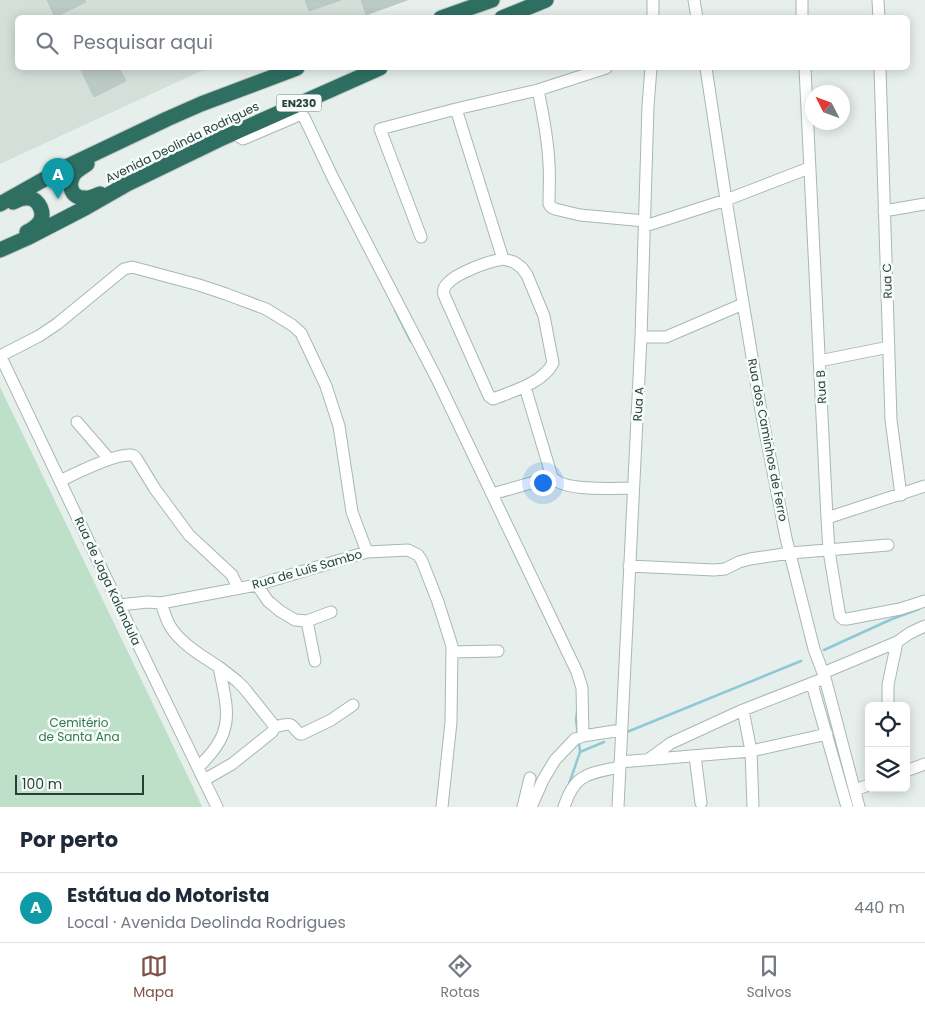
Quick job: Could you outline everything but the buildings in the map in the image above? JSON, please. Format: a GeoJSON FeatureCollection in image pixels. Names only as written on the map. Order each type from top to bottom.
{"type":"FeatureCollection","features":[{"type":"Feature","properties":{"kind":"highway"},"geometry":{"type":"LineString","coordinates":[[450,15],[492,0]]}},
{"type":"Feature","properties":{"kind":"highway"},"geometry":{"type":"LineString","coordinates":[[509,15],[546,0]]}},
{"type":"Feature","properties":{"kind":"highway","name":"Avenida Deolinda Rodrigues"},"geometry":{"type":"LineString","coordinates":[[0,206],[66,167],[167,119],[201,104],[292,70]]}},
{"type":"Feature","properties":{"kind":"highway","name":"Avenida Deolinda Rodrigues"},"geometry":{"type":"LineString","coordinates":[[0,250],[28,238],[127,184],[218,140],[375,70]]}},
{"type":"Feature","properties":{"kind":"highway"},"geometry":{"type":"LineString","coordinates":[[111,147],[73,175],[70,185],[72,191],[80,198],[86,199],[127,184]]}},
{"type":"Feature","properties":{"kind":"highway"},"geometry":{"type":"LineString","coordinates":[[0,206],[24,198],[31,198],[40,206],[42,218],[33,228],[0,250]]}},
{"type":"Feature","properties":{"kind":"street"},"geometry":{"type":"LineString","coordinates":[[653,0],[653,15]]}},
{"type":"Feature","properties":{"kind":"street"},"geometry":{"type":"LineString","coordinates":[[694,0],[696,15]]}},
{"type":"Feature","properties":{"kind":"street"},"geometry":{"type":"LineString","coordinates":[[802,0],[802,15]]}},
{"type":"Feature","properties":{"kind":"street"},"geometry":{"type":"LineString","coordinates":[[878,0],[879,15]]}},
{"type":"Feature","properties":{"kind":"street"},"geometry":{"type":"LineString","coordinates":[[421,237],[380,129],[538,90],[600,70]]}},
{"type":"Feature","properties":{"kind":"street","name":"Rua A"},"geometry":{"type":"LineString","coordinates":[[620,761],[641,337],[648,106],[651,70]]}},
{"type":"Feature","properties":{"kind":"street","name":"Rua dos Caminhos de Ferro"},"geometry":{"type":"LineString","coordinates":[[706,70],[761,411],[790,554],[814,649],[822,671],[859,807]]}},
{"type":"Feature","properties":{"kind":"street","name":"Rua B"},"geometry":{"type":"LineString","coordinates":[[805,70],[827,518],[840,616],[846,620],[900,610],[925,601]]}},
{"type":"Feature","properties":{"kind":"street","name":"Rua C"},"geometry":{"type":"LineString","coordinates":[[880,70],[892,420],[901,494]]}},
{"type":"Feature","properties":{"kind":"street"},"geometry":{"type":"LineString","coordinates":[[538,90],[548,151],[549,204],[555,209],[580,215],[645,224],[726,200],[809,168]]}},
{"type":"Feature","properties":{"kind":"street"},"geometry":{"type":"LineString","coordinates":[[456,109],[503,259]]}},
{"type":"Feature","properties":{"kind":"street"},"geometry":{"type":"LineString","coordinates":[[233,133],[243,139],[298,116],[304,117],[333,178],[437,379],[576,672],[582,688],[583,736]]}},
{"type":"Feature","properties":{"kind":"street"},"geometry":{"type":"LineString","coordinates":[[884,210],[925,204]]}},
{"type":"Feature","properties":{"kind":"street"},"geometry":{"type":"LineString","coordinates":[[503,259],[514,262],[522,268],[527,275],[544,316],[553,363],[550,370],[525,387],[493,399],[489,396],[444,295],[443,290],[452,279],[487,262],[503,259]]}},
{"type":"Feature","properties":{"kind":"street"},"geometry":{"type":"LineString","coordinates":[[0,356],[39,336],[57,324],[124,269],[132,266],[199,285],[266,309],[292,325],[301,333],[326,386],[339,426],[352,512],[367,552]]}},
{"type":"Feature","properties":{"kind":"street"},"geometry":{"type":"LineString","coordinates":[[641,337],[666,337],[743,304]]}},
{"type":"Feature","properties":{"kind":"street"},"geometry":{"type":"LineString","coordinates":[[819,361],[889,347]]}},
{"type":"Feature","properties":{"kind":"street","name":"Rua de Jaga Kalandula"},"geometry":{"type":"LineString","coordinates":[[0,356],[217,807]]}},
{"type":"Feature","properties":{"kind":"street"},"geometry":{"type":"LineString","coordinates":[[525,387],[552,477],[556,482],[581,488],[633,488]]}},
{"type":"Feature","properties":{"kind":"street"},"geometry":{"type":"LineString","coordinates":[[77,422],[109,459]]}},
{"type":"Feature","properties":{"kind":"street"},"geometry":{"type":"LineString","coordinates":[[60,481],[109,459],[132,455],[189,534],[232,575],[238,588]]}},
{"type":"Feature","properties":{"kind":"street"},"geometry":{"type":"LineString","coordinates":[[492,494],[552,477]]}},
{"type":"Feature","properties":{"kind":"street"},"geometry":{"type":"LineString","coordinates":[[827,518],[925,486]]}},
{"type":"Feature","properties":{"kind":"street"},"geometry":{"type":"LineString","coordinates":[[629,566],[714,570],[750,559],[888,545]]}},
{"type":"Feature","properties":{"kind":"street","name":"Rua de Luís Sambo"},"geometry":{"type":"LineString","coordinates":[[119,605],[148,602],[161,603],[257,585],[367,552],[408,550],[418,555],[438,602],[450,638],[452,652],[451,722],[442,807]]}},
{"type":"Feature","properties":{"kind":"street"},"geometry":{"type":"LineString","coordinates":[[257,585],[268,601],[295,620],[308,621],[331,612]]}},
{"type":"Feature","properties":{"kind":"street"},"geometry":{"type":"LineString","coordinates":[[161,603],[176,634],[201,656],[238,681],[275,727]]}},
{"type":"Feature","properties":{"kind":"street"},"geometry":{"type":"LineString","coordinates":[[308,621],[314,661]]}},
{"type":"Feature","properties":{"kind":"street"},"geometry":{"type":"LineString","coordinates":[[650,759],[671,742],[743,710],[812,684],[822,671],[897,642],[925,626]]}},
{"type":"Feature","properties":{"kind":"street"},"geometry":{"type":"LineString","coordinates":[[888,702],[888,685],[897,642]]}},
{"type":"Feature","properties":{"kind":"street"},"geometry":{"type":"LineString","coordinates":[[452,652],[498,651]]}},
{"type":"Feature","properties":{"kind":"street"},"geometry":{"type":"LineString","coordinates":[[198,767],[218,745],[227,720],[228,711],[219,667]]}},
{"type":"Feature","properties":{"kind":"street"},"geometry":{"type":"LineString","coordinates":[[812,684],[847,807]]}},
{"type":"Feature","properties":{"kind":"street"},"geometry":{"type":"LineString","coordinates":[[204,780],[232,764],[272,732],[275,727],[291,725],[297,732],[302,734],[331,720],[353,705]]}},
{"type":"Feature","properties":{"kind":"street"},"geometry":{"type":"LineString","coordinates":[[743,710],[751,751],[753,807]]}},
{"type":"Feature","properties":{"kind":"street"},"geometry":{"type":"LineString","coordinates":[[564,807],[573,786],[580,778],[620,761],[751,751],[827,734]]}},
{"type":"Feature","properties":{"kind":"street"},"geometry":{"type":"LineString","coordinates":[[531,807],[543,780],[555,760],[575,738],[583,736],[621,736]]}},
{"type":"Feature","properties":{"kind":"street"},"geometry":{"type":"LineString","coordinates":[[695,756],[701,803]]}},
{"type":"Feature","properties":{"kind":"street"},"geometry":{"type":"LineString","coordinates":[[618,807],[620,761]]}},
{"type":"Feature","properties":{"kind":"street"},"geometry":{"type":"LineString","coordinates":[[910,770],[925,764]]}},
{"type":"Feature","properties":{"kind":"street"},"geometry":{"type":"LineString","coordinates":[[523,807],[530,778]]}},
{"type":"Feature","properties":{"kind":"street"},"geometry":{"type":"LineString","coordinates":[[855,790],[865,786]]}},
{"type":"Feature","properties":{"kind":"shaded area"},"geometry":{"type":"Polygon","coordinates":[[[0,0],[406,0],[364,15],[15,15],[15,70],[205,70],[0,164],[0,0]]]}},
{"type":"Feature","properties":{"kind":"green space","name":"Cemitério de Santa Ana"},"geometry":{"type":"Polygon","coordinates":[[[0,387],[194,789],[202,807],[0,807],[0,387]]]}},
{"type":"Feature","properties":{"kind":"waterway"},"geometry":{"type":"LineString","coordinates":[[395,310],[412,342]]}},
{"type":"Feature","properties":{"kind":"waterway"},"geometry":{"type":"LineString","coordinates":[[824,650],[892,619],[919,609]]}},
{"type":"Feature","properties":{"kind":"waterway"},"geometry":{"type":"LineString","coordinates":[[627,732],[801,661]]}},
{"type":"Feature","properties":{"kind":"waterway"},"geometry":{"type":"LineString","coordinates":[[577,712],[578,734]]}},
{"type":"Feature","properties":{"kind":"waterway"},"geometry":{"type":"LineString","coordinates":[[569,784],[580,752],[579,742]]}},
{"type":"Feature","properties":{"kind":"waterway"},"geometry":{"type":"LineString","coordinates":[[580,752],[604,742]]}},
{"type":"Feature","properties":{"kind":"place","name":"Estátua do Motorista"},"geometry":{"type":"Point","coordinates":[58,199]}}]}
